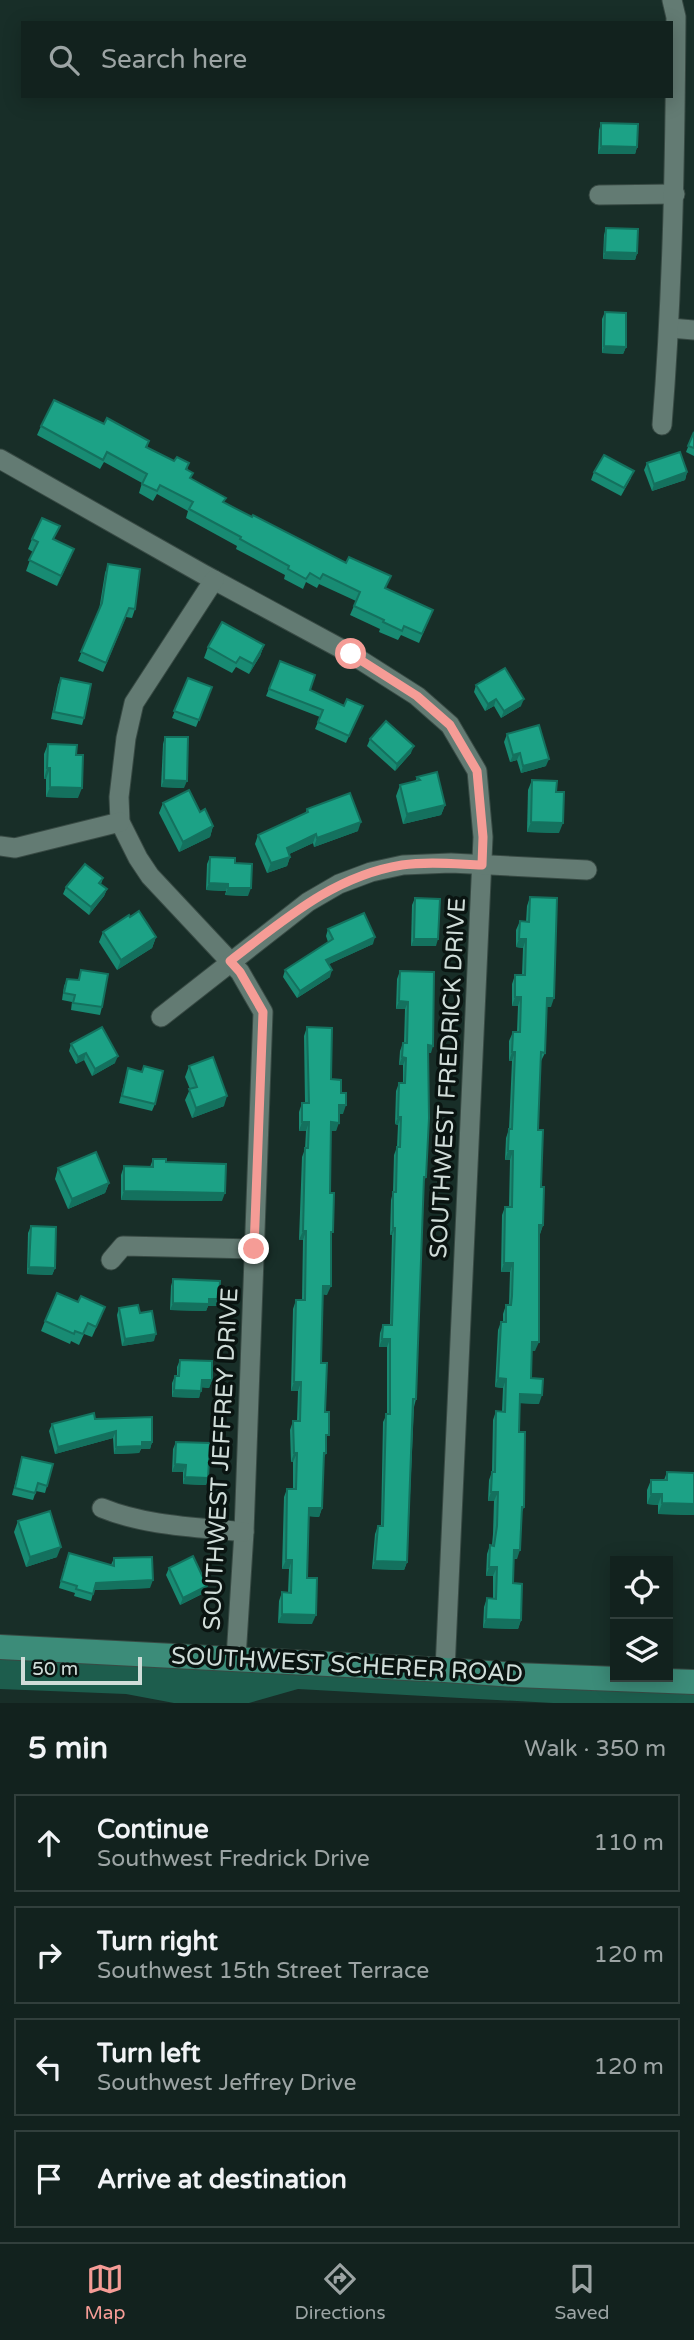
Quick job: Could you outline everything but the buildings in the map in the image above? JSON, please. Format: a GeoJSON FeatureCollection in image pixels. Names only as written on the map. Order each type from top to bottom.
{"type":"FeatureCollection","features":[{"type":"Feature","properties":{"kind":"main road","name":"SOUTHWEST SCHERER ROAD"},"geometry":{"type":"LineString","coordinates":[[0,1647],[694,1682]]}},
{"type":"Feature","properties":{"kind":"street"},"geometry":{"type":"LineString","coordinates":[[662,425],[670,328],[675,194],[676,17],[672,0]]}},
{"type":"Feature","properties":{"kind":"street"},"geometry":{"type":"LineString","coordinates":[[599,195],[675,194]]}},
{"type":"Feature","properties":{"kind":"street"},"geometry":{"type":"LineString","coordinates":[[670,328],[694,330]]}},
{"type":"Feature","properties":{"kind":"street","name":"SOUTHWEST FREDRICK DRIVE"},"geometry":{"type":"LineString","coordinates":[[0,458],[214,580],[351,654],[417,696],[450,725],[477,771],[483,837],[445,1670]]}},
{"type":"Feature","properties":{"kind":"street","name":"SOUTHWEST JEFFREY DRIVE"},"geometry":{"type":"LineString","coordinates":[[214,580],[134,703],[124,750],[119,797],[120,822],[150,876],[246,980],[263,1012],[244,1532],[236,1658]]}},
{"type":"Feature","properties":{"kind":"street"},"geometry":{"type":"LineString","coordinates":[[7,847],[120,822]]}},
{"type":"Feature","properties":{"kind":"street"},"geometry":{"type":"LineString","coordinates":[[161,1017],[309,902],[339,884],[370,872],[403,865],[482,865],[587,870]]}},
{"type":"Feature","properties":{"kind":"street"},"geometry":{"type":"LineString","coordinates":[[111,1260],[122,1246],[254,1249]]}},
{"type":"Feature","properties":{"kind":"street"},"geometry":{"type":"LineString","coordinates":[[102,1508],[156,1523],[244,1532]]}},
{"type":"Feature","properties":{"kind":"green space"},"geometry":{"type":"Polygon","coordinates":[[[0,1657],[694,1688],[694,1703],[553,1703],[298,1689],[249,1703],[174,1703],[126,1694],[0,1689],[0,1657]]]}},
{"type":"Feature","properties":{"kind":"route"},"geometry":{"type":"LineString","coordinates":[[254,1249],[263,1012],[256,996],[230,961],[309,902],[339,884],[370,872],[403,865],[482,865],[483,837],[477,771],[450,725],[417,696],[351,654]]}}]}
